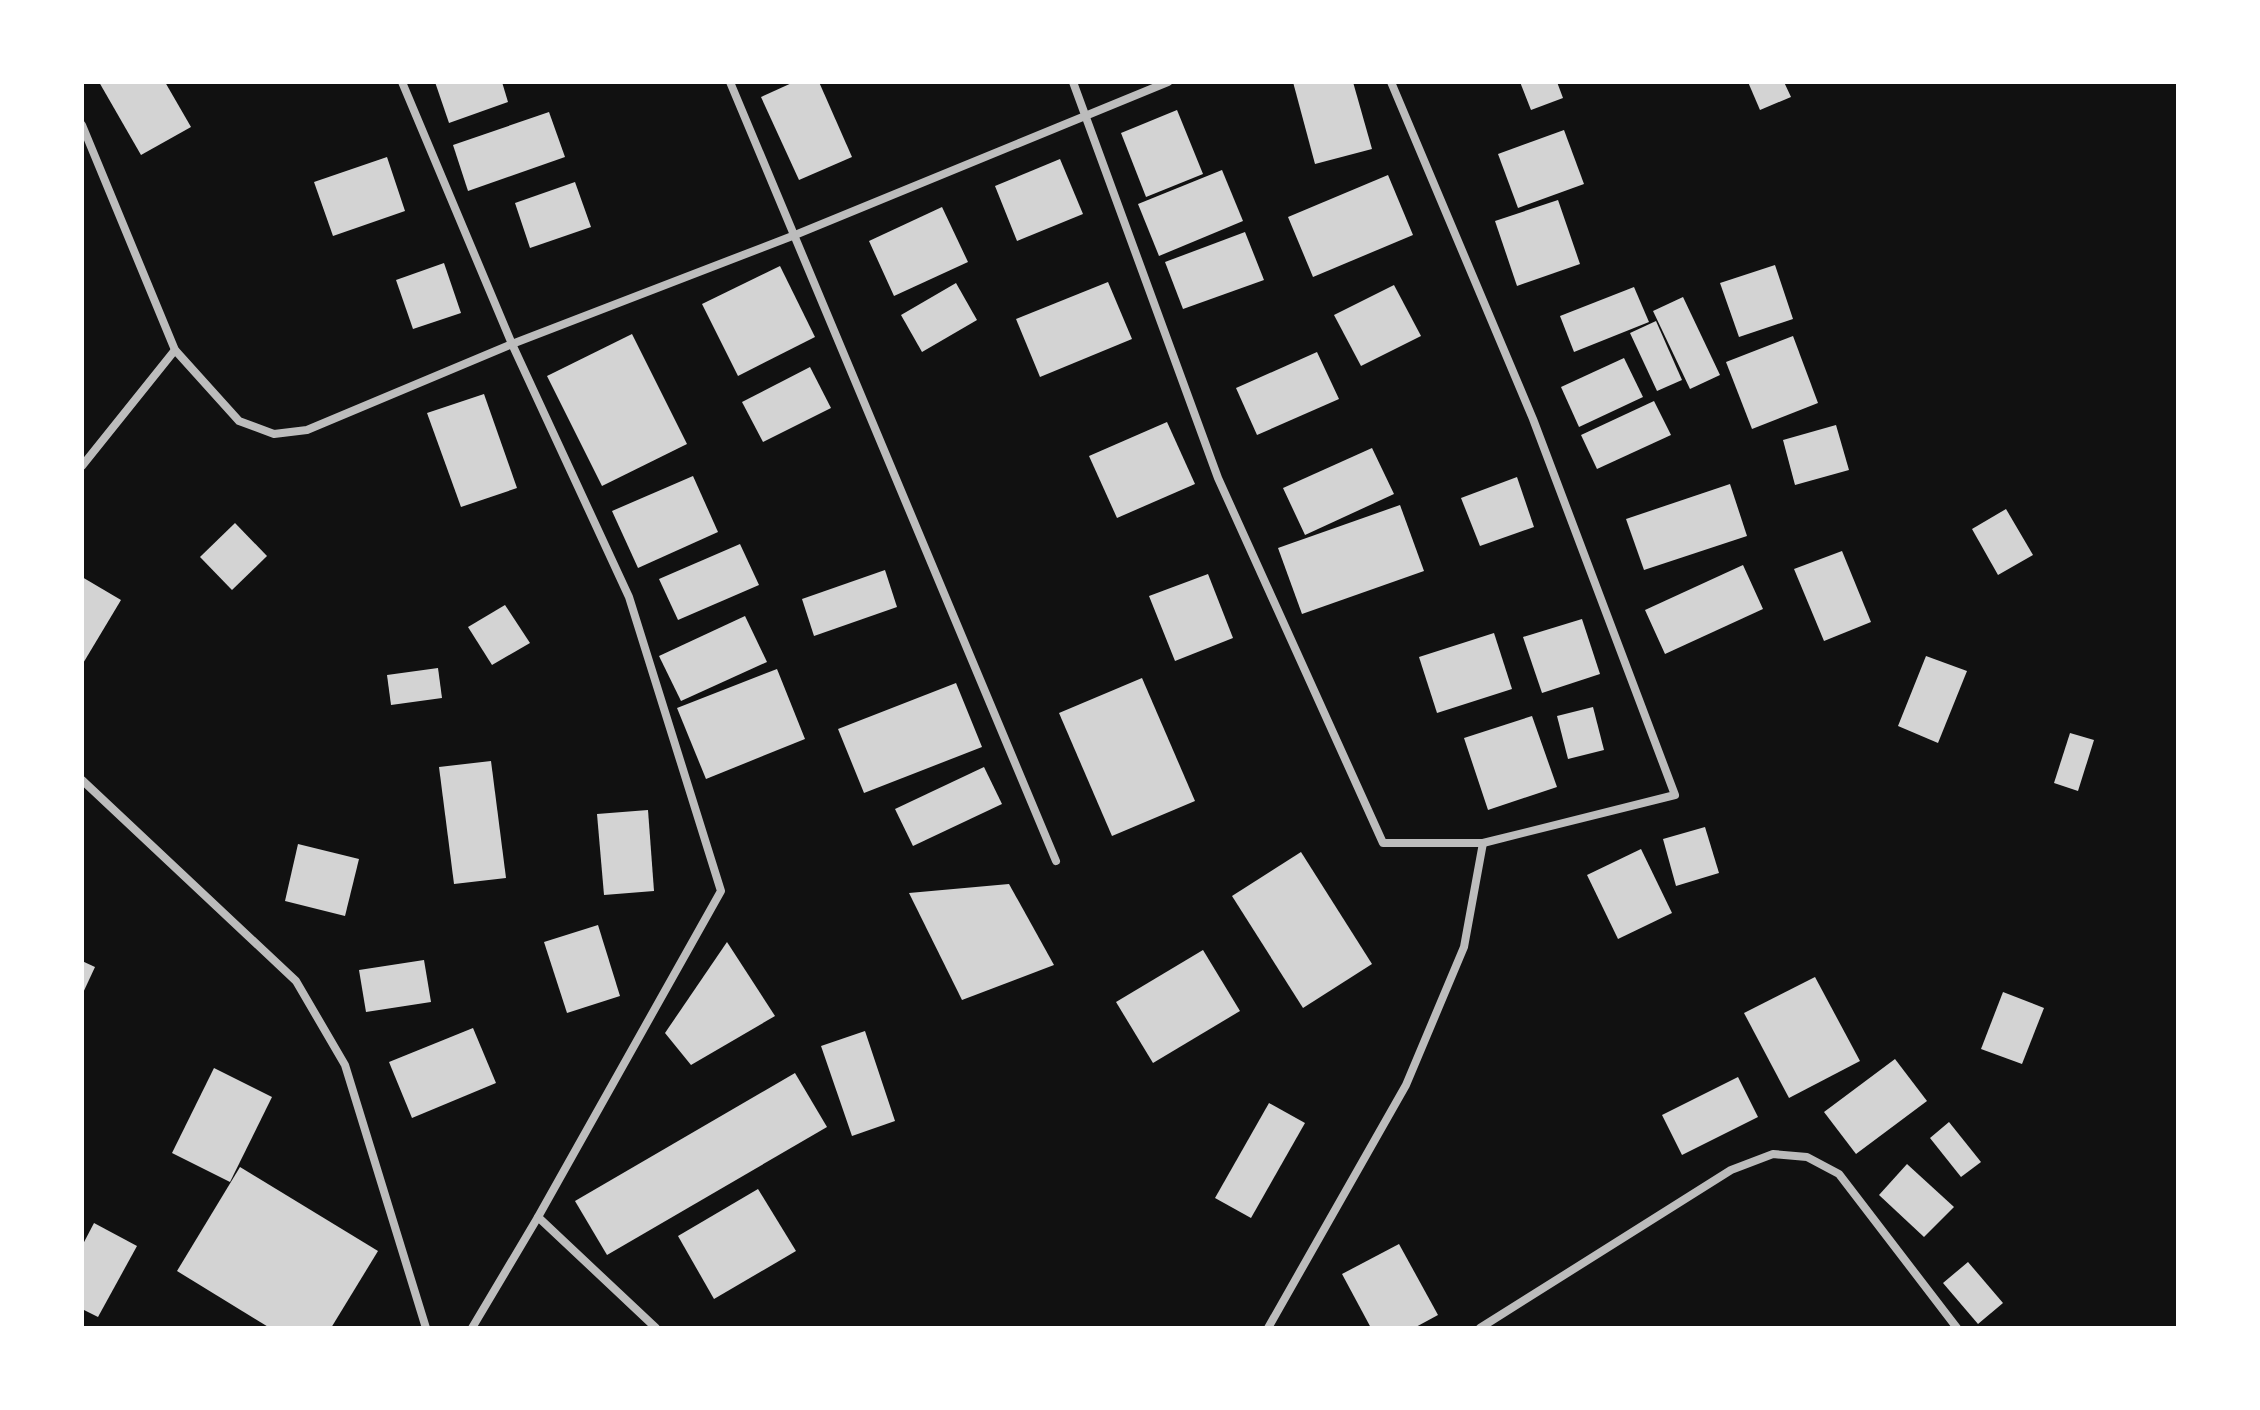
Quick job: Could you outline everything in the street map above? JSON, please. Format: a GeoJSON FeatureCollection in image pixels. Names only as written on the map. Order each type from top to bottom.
{"type":"FeatureCollection","features":[{"type":"Feature","properties":{"kind":"street"},"geometry":{"type":"LineString","coordinates":[[402,82],[512,344],[629,597],[721,891],[472,1328]]}},
{"type":"Feature","properties":{"kind":"street"},"geometry":{"type":"LineString","coordinates":[[730,82],[1056,861]]}},
{"type":"Feature","properties":{"kind":"street"},"geometry":{"type":"LineString","coordinates":[[1073,82],[1218,478],[1383,843],[1483,843],[1675,795],[1533,419],[1391,82]]}},
{"type":"Feature","properties":{"kind":"street"},"geometry":{"type":"LineString","coordinates":[[82,125],[175,350],[239,421],[274,434],[307,430],[512,344],[795,235],[1168,82]]}},
{"type":"Feature","properties":{"kind":"street"},"geometry":{"type":"LineString","coordinates":[[82,466],[175,350]]}},
{"type":"Feature","properties":{"kind":"street"},"geometry":{"type":"LineString","coordinates":[[82,780],[296,981],[345,1065],[426,1328]]}},
{"type":"Feature","properties":{"kind":"street"},"geometry":{"type":"LineString","coordinates":[[1268,1328],[1406,1085],[1464,947],[1483,843]]}},
{"type":"Feature","properties":{"kind":"street"},"geometry":{"type":"LineString","coordinates":[[1480,1328],[1731,1170],[1773,1154],[1807,1157],[1839,1174],[1957,1328]]}},
{"type":"Feature","properties":{"kind":"street"},"geometry":{"type":"LineString","coordinates":[[538,1217],[656,1328]]}},
{"type":"Feature","properties":{"kind":"building"},"geometry":{"type":"Polygon","coordinates":[[[99,82],[165,82],[191,127],[141,155],[99,82]]]}},
{"type":"Feature","properties":{"kind":"building"},"geometry":{"type":"Polygon","coordinates":[[[435,82],[502,82],[508,102],[449,123],[435,82]]]}},
{"type":"Feature","properties":{"kind":"building"},"geometry":{"type":"Polygon","coordinates":[[[794,82],[819,82],[852,157],[799,180],[761,97],[794,82]]]}},
{"type":"Feature","properties":{"kind":"building"},"geometry":{"type":"Polygon","coordinates":[[[1293,82],[1353,82],[1372,149],[1315,164],[1293,82]]]}},
{"type":"Feature","properties":{"kind":"building"},"geometry":{"type":"Polygon","coordinates":[[[1520,82],[1557,82],[1563,98],[1531,110],[1520,82]]]}},
{"type":"Feature","properties":{"kind":"building"},"geometry":{"type":"Polygon","coordinates":[[[1748,82],[1784,82],[1791,97],[1760,110],[1748,82]]]}},
{"type":"Feature","properties":{"kind":"building"},"geometry":{"type":"Polygon","coordinates":[[[1177,110],[1203,174],[1146,197],[1121,133],[1177,110]]]}},
{"type":"Feature","properties":{"kind":"building"},"geometry":{"type":"Polygon","coordinates":[[[549,112],[565,157],[468,191],[453,145],[549,112]]]}},
{"type":"Feature","properties":{"kind":"building"},"geometry":{"type":"Polygon","coordinates":[[[1564,130],[1584,184],[1518,208],[1498,154],[1564,130]]]}},
{"type":"Feature","properties":{"kind":"building"},"geometry":{"type":"Polygon","coordinates":[[[387,157],[405,211],[333,236],[314,182],[387,157]]]}},
{"type":"Feature","properties":{"kind":"building"},"geometry":{"type":"Polygon","coordinates":[[[1060,159],[1083,214],[1017,241],[995,186],[1060,159]]]}},
{"type":"Feature","properties":{"kind":"building"},"geometry":{"type":"Polygon","coordinates":[[[1222,170],[1243,221],[1159,256],[1138,204],[1222,170]]]}},
{"type":"Feature","properties":{"kind":"building"},"geometry":{"type":"Polygon","coordinates":[[[1388,175],[1413,235],[1313,277],[1288,217],[1388,175]]]}},
{"type":"Feature","properties":{"kind":"building"},"geometry":{"type":"Polygon","coordinates":[[[575,182],[591,227],[530,248],[515,203],[575,182]]]}},
{"type":"Feature","properties":{"kind":"building"},"geometry":{"type":"Polygon","coordinates":[[[1558,200],[1580,264],[1517,286],[1495,221],[1558,200]]]}},
{"type":"Feature","properties":{"kind":"building"},"geometry":{"type":"Polygon","coordinates":[[[942,207],[968,262],[894,296],[869,241],[942,207]]]}},
{"type":"Feature","properties":{"kind":"building"},"geometry":{"type":"Polygon","coordinates":[[[1245,232],[1264,280],[1183,309],[1165,262],[1245,232]]]}},
{"type":"Feature","properties":{"kind":"building"},"geometry":{"type":"Polygon","coordinates":[[[444,263],[461,313],[413,329],[396,280],[444,263]]]}},
{"type":"Feature","properties":{"kind":"building"},"geometry":{"type":"Polygon","coordinates":[[[1775,265],[1793,319],[1739,337],[1720,283],[1775,265]]]}},
{"type":"Feature","properties":{"kind":"building"},"geometry":{"type":"Polygon","coordinates":[[[780,266],[815,337],[738,376],[702,304],[780,266]]]}},
{"type":"Feature","properties":{"kind":"building"},"geometry":{"type":"Polygon","coordinates":[[[1108,282],[1132,339],[1040,377],[1016,319],[1108,282]]]}},
{"type":"Feature","properties":{"kind":"building"},"geometry":{"type":"Polygon","coordinates":[[[956,283],[977,320],[922,352],[901,315],[956,283]]]}},
{"type":"Feature","properties":{"kind":"building"},"geometry":{"type":"Polygon","coordinates":[[[1394,285],[1421,336],[1361,366],[1334,315],[1394,285]]]}},
{"type":"Feature","properties":{"kind":"building"},"geometry":{"type":"Polygon","coordinates":[[[1634,287],[1649,322],[1574,352],[1560,316],[1634,287]]]}},
{"type":"Feature","properties":{"kind":"building"},"geometry":{"type":"Polygon","coordinates":[[[1683,297],[1720,375],[1690,389],[1653,311],[1683,297]]]}},
{"type":"Feature","properties":{"kind":"building"},"geometry":{"type":"Polygon","coordinates":[[[1656,321],[1682,380],[1657,391],[1630,333],[1656,321]]]}},
{"type":"Feature","properties":{"kind":"building"},"geometry":{"type":"Polygon","coordinates":[[[632,334],[687,444],[602,486],[547,376],[632,334]]]}},
{"type":"Feature","properties":{"kind":"building"},"geometry":{"type":"Polygon","coordinates":[[[1793,336],[1818,403],[1752,429],[1726,362],[1793,336]]]}},
{"type":"Feature","properties":{"kind":"building"},"geometry":{"type":"Polygon","coordinates":[[[1317,352],[1339,399],[1257,435],[1236,388],[1317,352]]]}},
{"type":"Feature","properties":{"kind":"building"},"geometry":{"type":"Polygon","coordinates":[[[1624,358],[1643,397],[1579,427],[1561,387],[1624,358]]]}},
{"type":"Feature","properties":{"kind":"building"},"geometry":{"type":"Polygon","coordinates":[[[810,367],[831,408],[763,442],[742,402],[810,367]]]}},
{"type":"Feature","properties":{"kind":"building"},"geometry":{"type":"Polygon","coordinates":[[[484,394],[517,488],[461,507],[427,413],[484,394]]]}},
{"type":"Feature","properties":{"kind":"building"},"geometry":{"type":"Polygon","coordinates":[[[1654,401],[1671,435],[1597,469],[1581,435],[1654,401]]]}},
{"type":"Feature","properties":{"kind":"building"},"geometry":{"type":"Polygon","coordinates":[[[1167,422],[1195,484],[1117,518],[1089,456],[1167,422]]]}},
{"type":"Feature","properties":{"kind":"building"},"geometry":{"type":"Polygon","coordinates":[[[1836,425],[1849,470],[1795,485],[1783,440],[1836,425]]]}},
{"type":"Feature","properties":{"kind":"building"},"geometry":{"type":"Polygon","coordinates":[[[1372,448],[1394,494],[1305,535],[1283,488],[1372,448]]]}},
{"type":"Feature","properties":{"kind":"building"},"geometry":{"type":"Polygon","coordinates":[[[693,476],[718,532],[638,568],[612,511],[693,476]]]}},
{"type":"Feature","properties":{"kind":"building"},"geometry":{"type":"Polygon","coordinates":[[[1517,477],[1534,527],[1480,546],[1461,498],[1517,477]]]}},
{"type":"Feature","properties":{"kind":"building"},"geometry":{"type":"Polygon","coordinates":[[[1730,484],[1747,536],[1644,570],[1626,519],[1730,484]]]}},
{"type":"Feature","properties":{"kind":"building"},"geometry":{"type":"Polygon","coordinates":[[[1400,505],[1424,571],[1302,614],[1278,548],[1400,505]]]}},
{"type":"Feature","properties":{"kind":"building"},"geometry":{"type":"Polygon","coordinates":[[[2006,509],[2033,555],[1998,575],[1972,529],[2006,509]]]}},
{"type":"Feature","properties":{"kind":"building"},"geometry":{"type":"Polygon","coordinates":[[[235,523],[267,556],[232,590],[200,557],[235,523]]]}},
{"type":"Feature","properties":{"kind":"building"},"geometry":{"type":"Polygon","coordinates":[[[740,544],[759,585],[678,620],[659,579],[740,544]]]}},
{"type":"Feature","properties":{"kind":"building"},"geometry":{"type":"Polygon","coordinates":[[[1842,551],[1871,622],[1824,641],[1794,569],[1842,551]]]}},
{"type":"Feature","properties":{"kind":"building"},"geometry":{"type":"Polygon","coordinates":[[[1743,565],[1763,609],[1665,654],[1645,610],[1743,565]]]}},
{"type":"Feature","properties":{"kind":"building"},"geometry":{"type":"Polygon","coordinates":[[[885,570],[897,607],[814,636],[802,599],[885,570]]]}},
{"type":"Feature","properties":{"kind":"building"},"geometry":{"type":"Polygon","coordinates":[[[1208,574],[1233,638],[1175,661],[1149,596],[1208,574]]]}},
{"type":"Feature","properties":{"kind":"building"},"geometry":{"type":"Polygon","coordinates":[[[82,577],[121,600],[82,665],[82,577]]]}},
{"type":"Feature","properties":{"kind":"building"},"geometry":{"type":"Polygon","coordinates":[[[505,605],[530,643],[492,665],[468,627],[505,605]]]}},
{"type":"Feature","properties":{"kind":"building"},"geometry":{"type":"Polygon","coordinates":[[[745,616],[767,662],[681,701],[659,656],[745,616]]]}},
{"type":"Feature","properties":{"kind":"building"},"geometry":{"type":"Polygon","coordinates":[[[1582,619],[1600,674],[1542,693],[1523,637],[1582,619]]]}},
{"type":"Feature","properties":{"kind":"building"},"geometry":{"type":"Polygon","coordinates":[[[1494,633],[1512,689],[1437,713],[1419,657],[1494,633]]]}},
{"type":"Feature","properties":{"kind":"building"},"geometry":{"type":"Polygon","coordinates":[[[1926,656],[1967,671],[1938,743],[1898,726],[1926,656]]]}},
{"type":"Feature","properties":{"kind":"building"},"geometry":{"type":"Polygon","coordinates":[[[438,668],[442,698],[391,705],[387,675],[438,668]]]}},
{"type":"Feature","properties":{"kind":"building"},"geometry":{"type":"Polygon","coordinates":[[[777,669],[805,739],[706,779],[677,708],[777,669]]]}},
{"type":"Feature","properties":{"kind":"building"},"geometry":{"type":"Polygon","coordinates":[[[1142,678],[1195,801],[1112,836],[1059,713],[1142,678]]]}},
{"type":"Feature","properties":{"kind":"building"},"geometry":{"type":"Polygon","coordinates":[[[956,683],[982,747],[864,793],[838,729],[956,683]]]}},
{"type":"Feature","properties":{"kind":"building"},"geometry":{"type":"Polygon","coordinates":[[[1593,707],[1604,750],[1568,759],[1557,716],[1593,707]]]}},
{"type":"Feature","properties":{"kind":"building"},"geometry":{"type":"Polygon","coordinates":[[[1532,716],[1557,787],[1488,810],[1464,738],[1532,716]]]}},
{"type":"Feature","properties":{"kind":"building"},"geometry":{"type":"Polygon","coordinates":[[[2070,733],[2094,740],[2078,791],[2054,783],[2070,733]]]}},
{"type":"Feature","properties":{"kind":"building"},"geometry":{"type":"Polygon","coordinates":[[[491,761],[506,878],[454,884],[439,767],[491,761]]]}},
{"type":"Feature","properties":{"kind":"building"},"geometry":{"type":"Polygon","coordinates":[[[984,767],[1002,804],[913,846],[895,809],[984,767]]]}},
{"type":"Feature","properties":{"kind":"building"},"geometry":{"type":"Polygon","coordinates":[[[648,810],[654,891],[604,895],[597,814],[648,810]]]}},
{"type":"Feature","properties":{"kind":"building"},"geometry":{"type":"Polygon","coordinates":[[[1705,827],[1719,873],[1676,886],[1663,839],[1705,827]]]}},
{"type":"Feature","properties":{"kind":"building"},"geometry":{"type":"Polygon","coordinates":[[[298,844],[359,859],[345,916],[285,901],[298,844]]]}},
{"type":"Feature","properties":{"kind":"building"},"geometry":{"type":"Polygon","coordinates":[[[1641,849],[1672,913],[1618,939],[1587,875],[1641,849]]]}},
{"type":"Feature","properties":{"kind":"building"},"geometry":{"type":"Polygon","coordinates":[[[1301,852],[1372,964],[1303,1008],[1232,896],[1301,852]]]}},
{"type":"Feature","properties":{"kind":"building"},"geometry":{"type":"Polygon","coordinates":[[[1009,884],[1054,965],[962,1000],[909,893],[1009,884]]]}},
{"type":"Feature","properties":{"kind":"building"},"geometry":{"type":"Polygon","coordinates":[[[598,925],[620,996],[567,1013],[544,942],[598,925]]]}},
{"type":"Feature","properties":{"kind":"building"},"geometry":{"type":"Polygon","coordinates":[[[727,942],[775,1016],[691,1065],[665,1033],[727,942]]]}},
{"type":"Feature","properties":{"kind":"building"},"geometry":{"type":"Polygon","coordinates":[[[1203,950],[1240,1011],[1153,1063],[1116,1002],[1203,950]]]}},
{"type":"Feature","properties":{"kind":"building"},"geometry":{"type":"Polygon","coordinates":[[[424,960],[431,1002],[366,1012],[359,970],[424,960]]]}},
{"type":"Feature","properties":{"kind":"building"},"geometry":{"type":"Polygon","coordinates":[[[82,961],[95,967],[82,995],[82,961]]]}},
{"type":"Feature","properties":{"kind":"building"},"geometry":{"type":"Polygon","coordinates":[[[1815,977],[1860,1061],[1789,1098],[1744,1013],[1815,977]]]}},
{"type":"Feature","properties":{"kind":"building"},"geometry":{"type":"Polygon","coordinates":[[[2003,992],[2044,1008],[2022,1064],[1981,1049],[2003,992]]]}},
{"type":"Feature","properties":{"kind":"building"},"geometry":{"type":"Polygon","coordinates":[[[473,1028],[496,1083],[412,1118],[389,1062],[473,1028]]]}},
{"type":"Feature","properties":{"kind":"building"},"geometry":{"type":"Polygon","coordinates":[[[865,1031],[895,1121],[852,1136],[821,1046],[865,1031]]]}},
{"type":"Feature","properties":{"kind":"building"},"geometry":{"type":"Polygon","coordinates":[[[1895,1059],[1927,1101],[1856,1154],[1824,1112],[1895,1059]]]}},
{"type":"Feature","properties":{"kind":"building"},"geometry":{"type":"Polygon","coordinates":[[[214,1068],[272,1097],[230,1182],[172,1153],[214,1068]]]}},
{"type":"Feature","properties":{"kind":"building"},"geometry":{"type":"Polygon","coordinates":[[[795,1073],[827,1127],[607,1255],[575,1201],[795,1073]]]}},
{"type":"Feature","properties":{"kind":"building"},"geometry":{"type":"Polygon","coordinates":[[[1738,1077],[1758,1117],[1682,1155],[1662,1115],[1738,1077]]]}},
{"type":"Feature","properties":{"kind":"building"},"geometry":{"type":"Polygon","coordinates":[[[1269,1103],[1305,1123],[1251,1218],[1215,1198],[1269,1103]]]}},
{"type":"Feature","properties":{"kind":"building"},"geometry":{"type":"Polygon","coordinates":[[[1949,1122],[1981,1162],[1961,1177],[1930,1138],[1949,1122]]]}},
{"type":"Feature","properties":{"kind":"building"},"geometry":{"type":"Polygon","coordinates":[[[1907,1164],[1954,1207],[1924,1237],[1879,1195],[1907,1164]]]}},
{"type":"Feature","properties":{"kind":"building"},"geometry":{"type":"Polygon","coordinates":[[[240,1167],[378,1251],[331,1328],[270,1328],[177,1271],[240,1167]]]}},
{"type":"Feature","properties":{"kind":"building"},"geometry":{"type":"Polygon","coordinates":[[[758,1189],[796,1251],[714,1299],[678,1236],[758,1189]]]}},
{"type":"Feature","properties":{"kind":"building"},"geometry":{"type":"Polygon","coordinates":[[[94,1223],[137,1246],[98,1317],[82,1309],[82,1246],[94,1223]]]}},
{"type":"Feature","properties":{"kind":"building"},"geometry":{"type":"Polygon","coordinates":[[[1399,1244],[1438,1315],[1414,1328],[1371,1328],[1342,1274],[1399,1244]]]}},
{"type":"Feature","properties":{"kind":"building"},"geometry":{"type":"Polygon","coordinates":[[[1968,1262],[2003,1303],[1978,1324],[1943,1283],[1968,1262]]]}}]}
